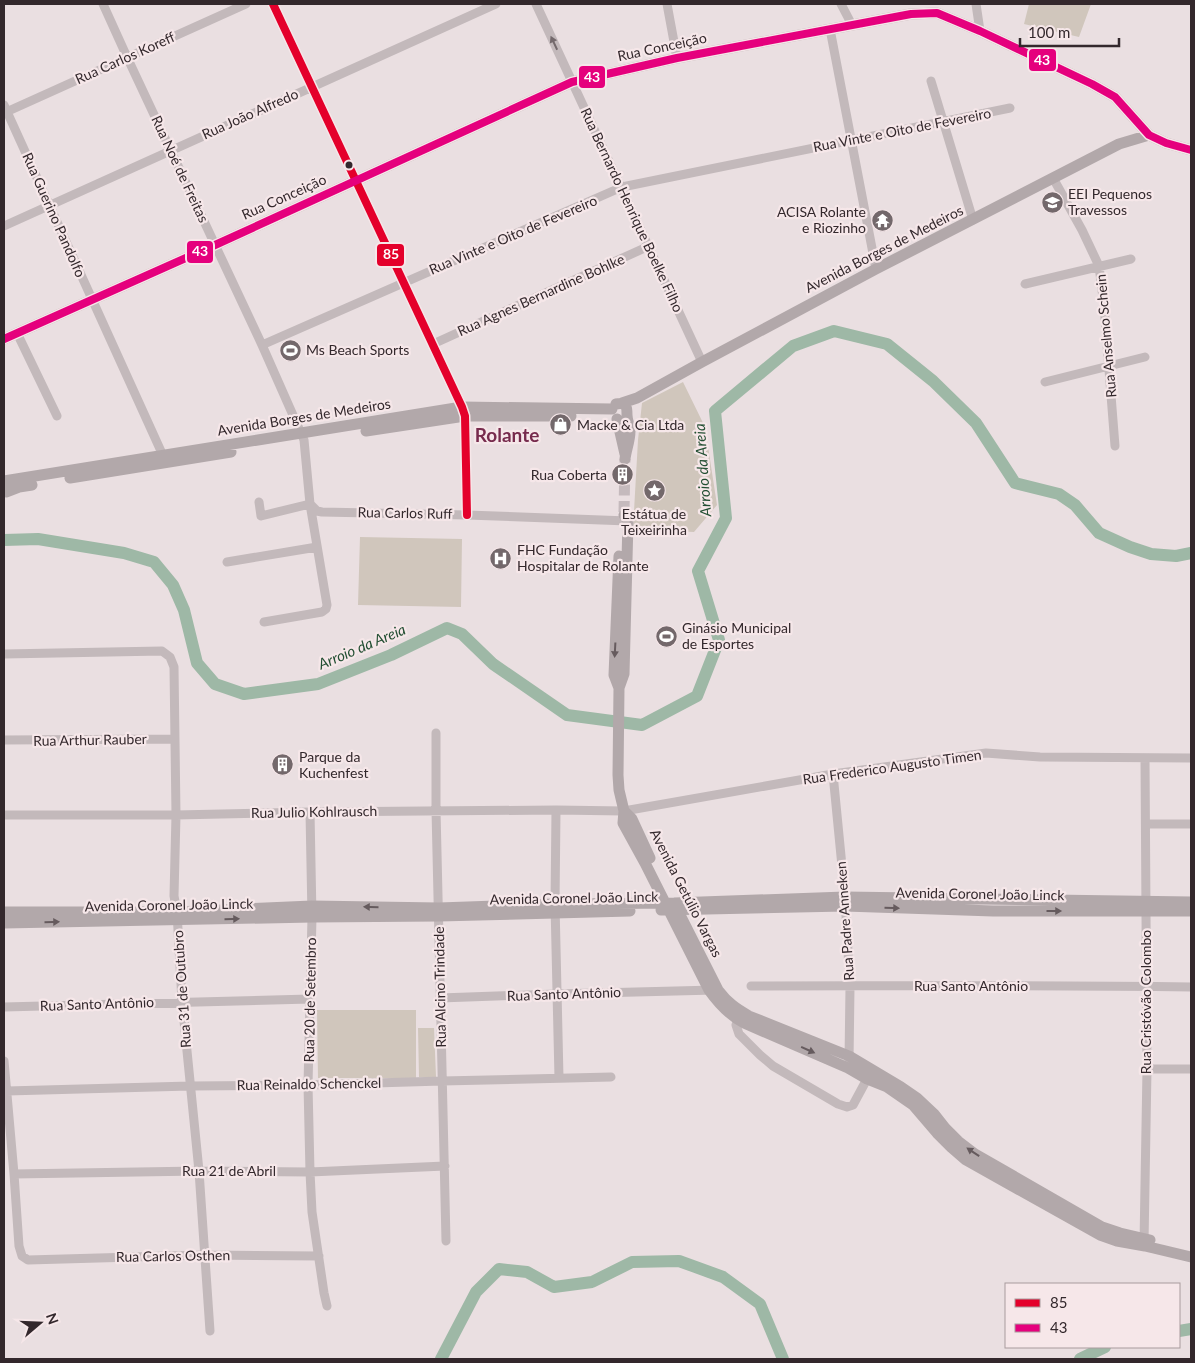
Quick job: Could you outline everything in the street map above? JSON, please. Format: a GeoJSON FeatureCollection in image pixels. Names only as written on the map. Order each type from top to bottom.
{"type":"FeatureCollection","features":[{"type":"Feature","properties":{"kind":"main road","name":"Rua Conceição"},"geometry":{"type":"LineString","coordinates":[[4,339],[572,82],[677,58],[910,14],[937,13],[980,31],[1092,84],[1115,97],[1149,135],[1166,143],[1191,150]]}},
{"type":"Feature","properties":{"kind":"main road","name":"Avenida Borges de Medeiros"},"geometry":{"type":"LineString","coordinates":[[4,488],[266,442],[464,412],[620,412],[637,398],[876,270],[1119,144],[1149,135]]}},
{"type":"Feature","properties":{"kind":"main road"},"geometry":{"type":"LineString","coordinates":[[620,412],[625,458]]}},
{"type":"Feature","properties":{"kind":"main road","name":"Avenida Getúlio Vargas"},"geometry":{"type":"LineString","coordinates":[[624,517],[621,614],[624,674],[619,688],[618,744],[619,790],[624,811],[623,823],[648,861],[719,1004],[740,1016],[849,1062]]}},
{"type":"Feature","properties":{"kind":"main road","name":"Avenida Coronel João Linck"},"geometry":{"type":"LineString","coordinates":[[4,923],[312,912],[439,912],[845,902],[993,911],[1145,906]]}},
{"type":"Feature","properties":{"kind":"main road"},"geometry":{"type":"LineString","coordinates":[[1145,906],[1191,902]]}},
{"type":"Feature","properties":{"kind":"main road"},"geometry":{"type":"LineString","coordinates":[[1145,906],[1191,911]]}},
{"type":"Feature","properties":{"kind":"main road","name":"Avenida Coronel João Linck"},"geometry":{"type":"LineString","coordinates":[[4,912],[177,916]]}},
{"type":"Feature","properties":{"kind":"main road"},"geometry":{"type":"LineString","coordinates":[[849,1062],[867,1078],[887,1087],[913,1105],[937,1133],[966,1160],[1048,1201]]}},
{"type":"Feature","properties":{"kind":"main road"},"geometry":{"type":"LineString","coordinates":[[849,1062],[901,1086],[934,1114],[958,1141],[975,1154],[1100,1235],[1117,1241],[1144,1242],[1191,1251]]}},
{"type":"Feature","properties":{"kind":"main road"},"geometry":{"type":"LineString","coordinates":[[1144,1242],[1191,1257]]}},
{"type":"Feature","properties":{"kind":"street","name":"Rua Noé de Freitas"},"geometry":{"type":"LineString","coordinates":[[103,4],[303,437],[310,504],[327,605],[326,609],[322,612],[264,622]]}},
{"type":"Feature","properties":{"kind":"street","name":"Rua Carlos Koreff"},"geometry":{"type":"LineString","coordinates":[[5,110],[246,4]]}},
{"type":"Feature","properties":{"kind":"street"},"geometry":{"type":"LineString","coordinates":[[273,4],[464,412],[467,515]]}},
{"type":"Feature","properties":{"kind":"street","name":"Rua João Alfredo"},"geometry":{"type":"LineString","coordinates":[[4,226],[496,4]]}},
{"type":"Feature","properties":{"kind":"street","name":"Rua Bernardo Henrique Boelke Filho"},"geometry":{"type":"LineString","coordinates":[[536,4],[702,362]]}},
{"type":"Feature","properties":{"kind":"street"},"geometry":{"type":"LineString","coordinates":[[667,4],[677,58]]}},
{"type":"Feature","properties":{"kind":"street"},"geometry":{"type":"LineString","coordinates":[[841,4],[852,25]]}},
{"type":"Feature","properties":{"kind":"street"},"geometry":{"type":"LineString","coordinates":[[976,4],[980,31]]}},
{"type":"Feature","properties":{"kind":"street"},"geometry":{"type":"LineString","coordinates":[[830,29],[876,270]]}},
{"type":"Feature","properties":{"kind":"street"},"geometry":{"type":"LineString","coordinates":[[930,81],[973,220]]}},
{"type":"Feature","properties":{"kind":"street","name":"Rua Vinte e Oito de Fevereiro"},"geometry":{"type":"LineString","coordinates":[[262,345],[622,188],[1010,108]]}},
{"type":"Feature","properties":{"kind":"street","name":"Rua Guerino Pandolfo"},"geometry":{"type":"LineString","coordinates":[[5,110],[164,459]]}},
{"type":"Feature","properties":{"kind":"street","name":"Rua Anselmo Schein"},"geometry":{"type":"LineString","coordinates":[[1053,178],[1082,230],[1099,266],[1110,366],[1115,446]]}},
{"type":"Feature","properties":{"kind":"street","name":"Rua Agnes Bernardine Bohlke"},"geometry":{"type":"LineString","coordinates":[[433,344],[649,246]]}},
{"type":"Feature","properties":{"kind":"street"},"geometry":{"type":"LineString","coordinates":[[1025,284],[1131,259]]}},
{"type":"Feature","properties":{"kind":"street"},"geometry":{"type":"LineString","coordinates":[[17,333],[57,416]]}},
{"type":"Feature","properties":{"kind":"street"},"geometry":{"type":"LineString","coordinates":[[1045,382],[1145,357]]}},
{"type":"Feature","properties":{"kind":"street"},"geometry":{"type":"LineString","coordinates":[[259,502],[262,516],[310,504]]}},
{"type":"Feature","properties":{"kind":"street","name":"Rua Carlos Ruff"},"geometry":{"type":"LineString","coordinates":[[310,504],[316,511],[322,512],[624,517]]}},
{"type":"Feature","properties":{"kind":"street"},"geometry":{"type":"LineString","coordinates":[[227,562],[317,547]]}},
{"type":"Feature","properties":{"kind":"street","name":"Rua 31 de Outubro"},"geometry":{"type":"LineString","coordinates":[[4,654],[162,651],[170,657],[174,667],[176,815],[174,896],[182,1001],[199,1171],[210,1331]]}},
{"type":"Feature","properties":{"kind":"street","name":"Rua Alcino Trindade"},"geometry":{"type":"LineString","coordinates":[[436,733],[436,810],[446,1241]]}},
{"type":"Feature","properties":{"kind":"street","name":"Rua Arthur Rauber"},"geometry":{"type":"LineString","coordinates":[[4,740],[175,739]]}},
{"type":"Feature","properties":{"kind":"street","name":"Rua Frederico Augusto Timen"},"geometry":{"type":"LineString","coordinates":[[624,811],[833,774],[986,753],[1040,757],[1191,758]]}},
{"type":"Feature","properties":{"kind":"street","name":"Rua Cristóvão Colombo"},"geometry":{"type":"LineString","coordinates":[[1144,1242],[1147,1068],[1145,758]]}},
{"type":"Feature","properties":{"kind":"street","name":"Rua Padre Anneken"},"geometry":{"type":"LineString","coordinates":[[833,774],[845,902],[850,987],[849,1062]]}},
{"type":"Feature","properties":{"kind":"street","name":"Rua Julio Kohlrausch"},"geometry":{"type":"LineString","coordinates":[[4,815],[176,815],[436,810],[624,811]]}},
{"type":"Feature","properties":{"kind":"street"},"geometry":{"type":"LineString","coordinates":[[556,810],[555,908],[559,1078]]}},
{"type":"Feature","properties":{"kind":"street","name":"Rua 20 de Setembro"},"geometry":{"type":"LineString","coordinates":[[310,812],[312,912],[308,1085],[310,1172],[312,1212],[327,1306]]}},
{"type":"Feature","properties":{"kind":"street"},"geometry":{"type":"LineString","coordinates":[[1146,824],[1191,824]]}},
{"type":"Feature","properties":{"kind":"street","name":"Rua Santo Antônio"},"geometry":{"type":"LineString","coordinates":[[751,986],[1014,985],[1191,987]]}},
{"type":"Feature","properties":{"kind":"street","name":"Rua Santo Antônio"},"geometry":{"type":"LineString","coordinates":[[440,998],[713,990]]}},
{"type":"Feature","properties":{"kind":"street","name":"Rua Santo Antônio"},"geometry":{"type":"LineString","coordinates":[[4,1007],[310,999]]}},
{"type":"Feature","properties":{"kind":"street"},"geometry":{"type":"LineString","coordinates":[[740,1016],[736,1025],[739,1034],[773,1066],[844,1107],[854,1104],[867,1078]]}},
{"type":"Feature","properties":{"kind":"street"},"geometry":{"type":"LineString","coordinates":[[4,1061],[14,1174]]}},
{"type":"Feature","properties":{"kind":"street"},"geometry":{"type":"LineString","coordinates":[[1147,1068],[1191,1069]]}},
{"type":"Feature","properties":{"kind":"street","name":"Rua Reinaldo Schenckel"},"geometry":{"type":"LineString","coordinates":[[7,1091],[611,1077]]}},
{"type":"Feature","properties":{"kind":"street","name":"Rua 21 de Abril"},"geometry":{"type":"LineString","coordinates":[[14,1174],[199,1171],[310,1172],[444,1166]]}},
{"type":"Feature","properties":{"kind":"street","name":"Rua Carlos Osthen"},"geometry":{"type":"LineString","coordinates":[[14,1174],[19,1246],[22,1256],[28,1260],[204,1255],[319,1256]]}},
{"type":"Feature","properties":{"kind":"shaded area"},"geometry":{"type":"Polygon","coordinates":[[[1029,4],[1091,4],[1079,37],[1024,24],[1029,4]]]}},
{"type":"Feature","properties":{"kind":"shaded area"},"geometry":{"type":"Polygon","coordinates":[[[683,382],[705,427],[717,505],[694,532],[633,529],[642,403],[683,382]]]}},
{"type":"Feature","properties":{"kind":"shaded area"},"geometry":{"type":"Polygon","coordinates":[[[360,537],[462,539],[461,607],[358,605],[360,537]]]}},
{"type":"Feature","properties":{"kind":"shaded area"},"geometry":{"type":"Polygon","coordinates":[[[317,1010],[416,1010],[416,1078],[318,1078],[317,1010]]]}},
{"type":"Feature","properties":{"kind":"shaded area"},"geometry":{"type":"Polygon","coordinates":[[[418,1028],[434,1028],[436,1077],[419,1077],[418,1028]]]}},
{"type":"Feature","properties":{"kind":"waterway","name":"Arroio da Areia"},"geometry":{"type":"LineString","coordinates":[[4,540],[38,539],[124,553],[154,562],[173,585],[184,610],[197,663],[215,684],[244,694],[318,684],[391,655],[447,628],[462,634],[493,664],[567,715],[642,725],[697,696],[719,640],[698,571],[726,518],[715,411],[793,346],[834,331],[887,344],[933,381],[976,423],[1015,483],[1059,494],[1075,505],[1099,533],[1130,547],[1151,554],[1176,556],[1191,553]]}},
{"type":"Feature","properties":{"kind":"waterway"},"geometry":{"type":"LineString","coordinates":[[441,1359],[476,1292],[499,1269],[527,1272],[554,1287],[592,1282],[632,1262],[679,1261],[723,1277],[760,1304],[783,1359]]}},
{"type":"Feature","properties":{"kind":"waterway"},"geometry":{"type":"LineString","coordinates":[[1180,1331],[1191,1329]]}},
{"type":"Feature","properties":{"kind":"waterway"},"geometry":{"type":"LineString","coordinates":[[1080,1359],[1103,1348]]}},
{"type":"Feature","properties":{"kind":"tunnel"},"geometry":{"type":"LineString","coordinates":[[624,512],[625,459]]}},
{"type":"Feature","properties":{"kind":"transit line","name":"85"},"geometry":{"type":"LineString","coordinates":[[273,4],[462,407],[465,416],[467,515]]}},
{"type":"Feature","properties":{"kind":"transit line","name":"43"},"geometry":{"type":"LineString","coordinates":[[4,339],[572,82],[677,58],[911,14],[937,13],[980,31],[1092,84],[1115,97],[1149,135],[1166,143],[1191,150]]}},
{"type":"Feature","properties":{"kind":"place","name":"EEI Pequenos Travessos"},"geometry":{"type":"Point","coordinates":[1052,202]}},
{"type":"Feature","properties":{"kind":"place","name":"ACISA Rolante e Riozinho"},"geometry":{"type":"Point","coordinates":[882,220]}},
{"type":"Feature","properties":{"kind":"place","name":"Ms Beach Sports"},"geometry":{"type":"Point","coordinates":[290,350]}},
{"type":"Feature","properties":{"kind":"place","name":"Macke & Cia Ltda"},"geometry":{"type":"Point","coordinates":[561,425]}},
{"type":"Feature","properties":{"kind":"place","name":"Rua Coberta"},"geometry":{"type":"Point","coordinates":[623,475]}},
{"type":"Feature","properties":{"kind":"place","name":"Estátua de Teixeirinha"},"geometry":{"type":"Point","coordinates":[654,491]}},
{"type":"Feature","properties":{"kind":"place","name":"FHC Fundação Hospitalar de Rolante"},"geometry":{"type":"Point","coordinates":[501,558]}},
{"type":"Feature","properties":{"kind":"place","name":"Ginásio Municipal de Esportes"},"geometry":{"type":"Point","coordinates":[666,636]}},
{"type":"Feature","properties":{"kind":"place","name":"Parque da Kuchenfest"},"geometry":{"type":"Point","coordinates":[283,765]}},
{"type":"Feature","properties":{"kind":"district","name":"Rolante"},"geometry":{"type":"Point","coordinates":[507,435]}}]}
